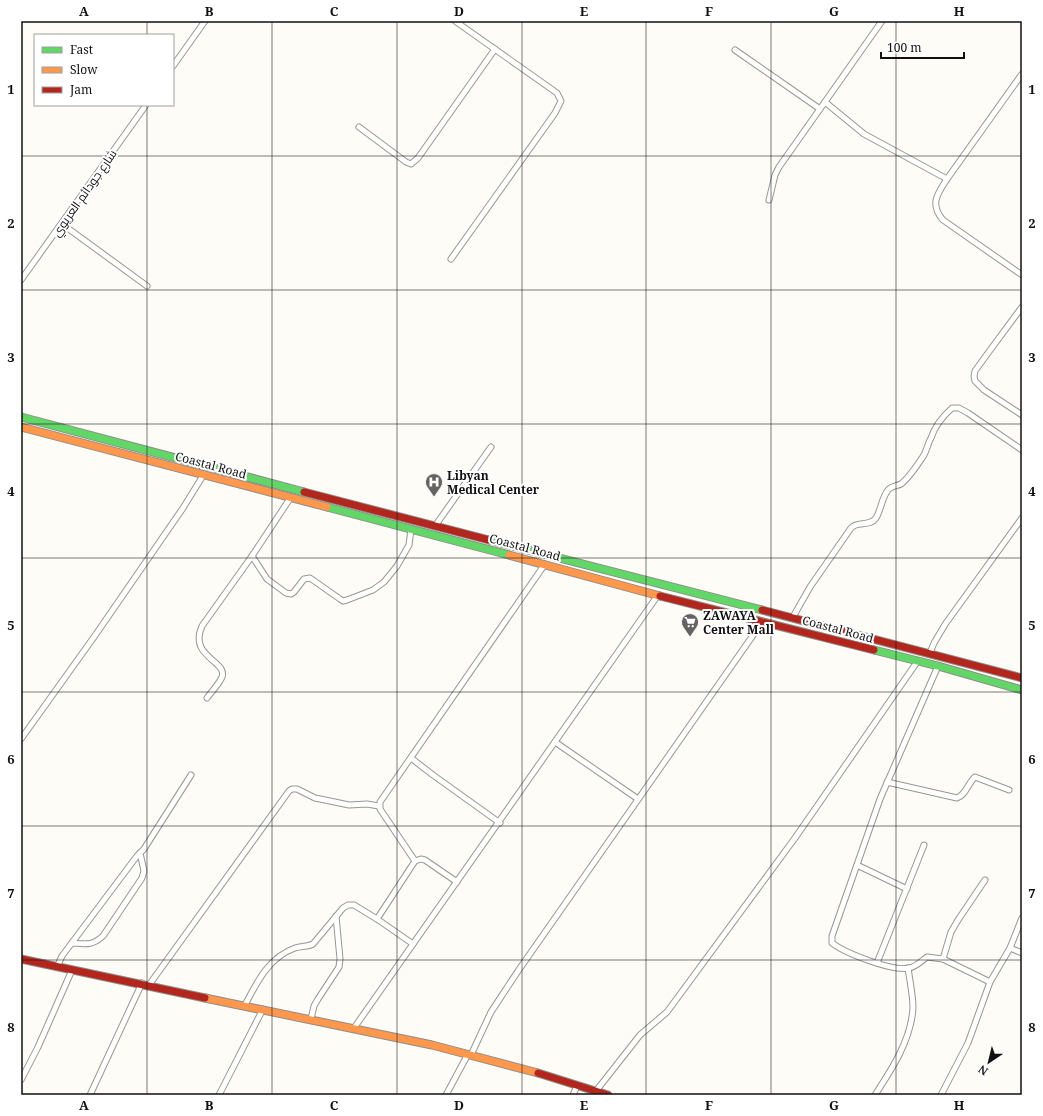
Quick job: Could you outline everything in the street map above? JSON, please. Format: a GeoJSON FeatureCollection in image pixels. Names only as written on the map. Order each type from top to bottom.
{"type":"FeatureCollection","features":[{"type":"Feature","properties":{"kind":"main road","name":"Coastal Road"},"geometry":{"type":"LineString","coordinates":[[21,418],[435,526],[793,617],[1022,678]]}},
{"type":"Feature","properties":{"kind":"main road","name":"Coastal Road"},"geometry":{"type":"LineString","coordinates":[[21,427],[411,528],[658,595],[938,666],[1022,690]]}},
{"type":"Feature","properties":{"kind":"main road"},"geometry":{"type":"LineString","coordinates":[[21,959],[354,1028],[470,1054],[608,1095]]}},
{"type":"Feature","properties":{"kind":"street"},"geometry":{"type":"LineString","coordinates":[[174,65],[205,21]]}},
{"type":"Feature","properties":{"kind":"street"},"geometry":{"type":"LineString","coordinates":[[451,259],[555,113],[561,101],[557,93],[455,21]]}},
{"type":"Feature","properties":{"kind":"street"},"geometry":{"type":"LineString","coordinates":[[769,200],[775,175],[779,167],[882,21]]}},
{"type":"Feature","properties":{"kind":"street"},"geometry":{"type":"LineString","coordinates":[[359,127],[406,162],[411,164],[418,158],[495,49]]}},
{"type":"Feature","properties":{"kind":"street"},"geometry":{"type":"LineString","coordinates":[[735,50],[820,109]]}},
{"type":"Feature","properties":{"kind":"street"},"geometry":{"type":"LineString","coordinates":[[1022,74],[947,179],[936,200],[939,216],[965,236],[1022,275]]}},
{"type":"Feature","properties":{"kind":"street"},"geometry":{"type":"LineString","coordinates":[[825,102],[864,134],[947,179]]}},
{"type":"Feature","properties":{"kind":"street","name":"شارع جودائم العريوي"},"geometry":{"type":"LineString","coordinates":[[21,280],[145,106]]}},
{"type":"Feature","properties":{"kind":"street"},"geometry":{"type":"LineString","coordinates":[[62,224],[147,286]]}},
{"type":"Feature","properties":{"kind":"street"},"geometry":{"type":"LineString","coordinates":[[1022,307],[975,371],[974,376],[975,381],[984,390],[1022,415]]}},
{"type":"Feature","properties":{"kind":"street"},"geometry":{"type":"LineString","coordinates":[[793,617],[810,586],[851,528],[854,525],[874,521],[887,490],[901,484],[908,476],[926,451],[931,436],[941,419],[952,408],[959,408],[968,413],[1022,450]]}},
{"type":"Feature","properties":{"kind":"street"},"geometry":{"type":"LineString","coordinates":[[435,526],[491,447]]}},
{"type":"Feature","properties":{"kind":"street"},"geometry":{"type":"LineString","coordinates":[[21,739],[94,637],[183,508],[204,474]]}},
{"type":"Feature","properties":{"kind":"street"},"geometry":{"type":"LineString","coordinates":[[207,698],[222,676],[222,670],[219,665],[206,655],[201,647],[199,634],[202,626],[252,556],[291,497]]}},
{"type":"Feature","properties":{"kind":"street"},"geometry":{"type":"LineString","coordinates":[[930,653],[946,623],[1022,518]]}},
{"type":"Feature","properties":{"kind":"street"},"geometry":{"type":"LineString","coordinates":[[252,556],[267,579],[286,593],[291,594],[304,579],[310,578],[343,601],[373,590],[384,582],[397,566],[409,545],[411,528]]}},
{"type":"Feature","properties":{"kind":"street"},"geometry":{"type":"LineString","coordinates":[[415,861],[380,810],[380,802],[545,564]]}},
{"type":"Feature","properties":{"kind":"street"},"geometry":{"type":"LineString","coordinates":[[354,1028],[500,823],[658,595]]}},
{"type":"Feature","properties":{"kind":"street"},"geometry":{"type":"LineString","coordinates":[[446,1095],[470,1054],[491,1012],[514,977],[763,621]]}},
{"type":"Feature","properties":{"kind":"street"},"geometry":{"type":"LineString","coordinates":[[596,1091],[640,1035],[667,1012],[794,838],[918,662]]}},
{"type":"Feature","properties":{"kind":"street"},"geometry":{"type":"LineString","coordinates":[[938,666],[875,812],[832,936],[832,942],[838,947],[864,959],[877,963],[908,968],[927,957],[943,959],[990,982]]}},
{"type":"Feature","properties":{"kind":"street"},"geometry":{"type":"LineString","coordinates":[[555,742],[638,799]]}},
{"type":"Feature","properties":{"kind":"street"},"geometry":{"type":"LineString","coordinates":[[411,758],[432,775],[500,823]]}},
{"type":"Feature","properties":{"kind":"street"},"geometry":{"type":"LineString","coordinates":[[57,967],[62,956],[137,856],[144,849],[191,775]]}},
{"type":"Feature","properties":{"kind":"street"},"geometry":{"type":"LineString","coordinates":[[887,782],[955,798],[962,796],[975,777],[1009,790]]}},
{"type":"Feature","properties":{"kind":"street"},"geometry":{"type":"LineString","coordinates":[[90,1095],[146,984],[170,958],[289,791],[292,789],[297,789],[315,798],[349,805],[367,804],[379,806]]}},
{"type":"Feature","properties":{"kind":"street"},"geometry":{"type":"LineString","coordinates":[[877,963],[924,845]]}},
{"type":"Feature","properties":{"kind":"street"},"geometry":{"type":"LineString","coordinates":[[72,943],[89,944],[96,942],[103,936],[142,878],[144,871],[140,853]]}},
{"type":"Feature","properties":{"kind":"street"},"geometry":{"type":"LineString","coordinates":[[377,919],[415,861],[421,859],[424,860],[457,882]]}},
{"type":"Feature","properties":{"kind":"street"},"geometry":{"type":"LineString","coordinates":[[857,865],[907,889]]}},
{"type":"Feature","properties":{"kind":"street"},"geometry":{"type":"LineString","coordinates":[[943,959],[951,932],[985,880]]}},
{"type":"Feature","properties":{"kind":"street"},"geometry":{"type":"LineString","coordinates":[[245,1005],[260,976],[269,965],[281,954],[296,948],[308,947],[313,944],[343,908],[348,905],[354,905],[413,944]]}},
{"type":"Feature","properties":{"kind":"street"},"geometry":{"type":"LineString","coordinates":[[311,1019],[314,1006],[339,967],[340,959],[336,916]]}},
{"type":"Feature","properties":{"kind":"street"},"geometry":{"type":"LineString","coordinates":[[941,1095],[968,1043],[990,982],[1010,948],[1022,918]]}},
{"type":"Feature","properties":{"kind":"street"},"geometry":{"type":"LineString","coordinates":[[1010,948],[1022,953]]}},
{"type":"Feature","properties":{"kind":"street"},"geometry":{"type":"LineString","coordinates":[[875,1095],[901,1050],[911,1021],[913,997],[908,968]]}},
{"type":"Feature","properties":{"kind":"street"},"geometry":{"type":"LineString","coordinates":[[21,1080],[38,1047],[72,970]]}},
{"type":"Feature","properties":{"kind":"street"},"geometry":{"type":"LineString","coordinates":[[219,1095],[263,1009]]}},
{"type":"Feature","properties":{"kind":"street"},"geometry":{"type":"LineString","coordinates":[[573,1095],[578,1086]]}},
{"type":"Feature","properties":{"kind":"traffic: fast"},"geometry":{"type":"LineString","coordinates":[[21,417],[304,492]]}},
{"type":"Feature","properties":{"kind":"traffic: fast"},"geometry":{"type":"LineString","coordinates":[[327,507],[509,555]]}},
{"type":"Feature","properties":{"kind":"traffic: fast"},"geometry":{"type":"LineString","coordinates":[[489,540],[762,610]]}},
{"type":"Feature","properties":{"kind":"traffic: fast"},"geometry":{"type":"LineString","coordinates":[[874,650],[938,666],[1022,690]]}},
{"type":"Feature","properties":{"kind":"traffic: slow"},"geometry":{"type":"LineString","coordinates":[[21,427],[327,507]]}},
{"type":"Feature","properties":{"kind":"traffic: slow"},"geometry":{"type":"LineString","coordinates":[[509,555],[660,596]]}},
{"type":"Feature","properties":{"kind":"traffic: slow"},"geometry":{"type":"LineString","coordinates":[[205,998],[432,1045],[538,1073]]}},
{"type":"Feature","properties":{"kind":"traffic: jam"},"geometry":{"type":"LineString","coordinates":[[304,492],[489,540]]}},
{"type":"Feature","properties":{"kind":"traffic: jam"},"geometry":{"type":"LineString","coordinates":[[660,596],[874,650]]}},
{"type":"Feature","properties":{"kind":"traffic: jam"},"geometry":{"type":"LineString","coordinates":[[762,610],[1022,678]]}},
{"type":"Feature","properties":{"kind":"traffic: jam"},"geometry":{"type":"LineString","coordinates":[[21,959],[205,998]]}},
{"type":"Feature","properties":{"kind":"traffic: jam"},"geometry":{"type":"LineString","coordinates":[[538,1073],[608,1095]]}},
{"type":"Feature","properties":{"kind":"place","name":"Libyan Medical Center"},"geometry":{"type":"Point","coordinates":[434,497]}},
{"type":"Feature","properties":{"kind":"place","name":"ZAWAYA Center Mall"},"geometry":{"type":"Point","coordinates":[690,637]}}]}
